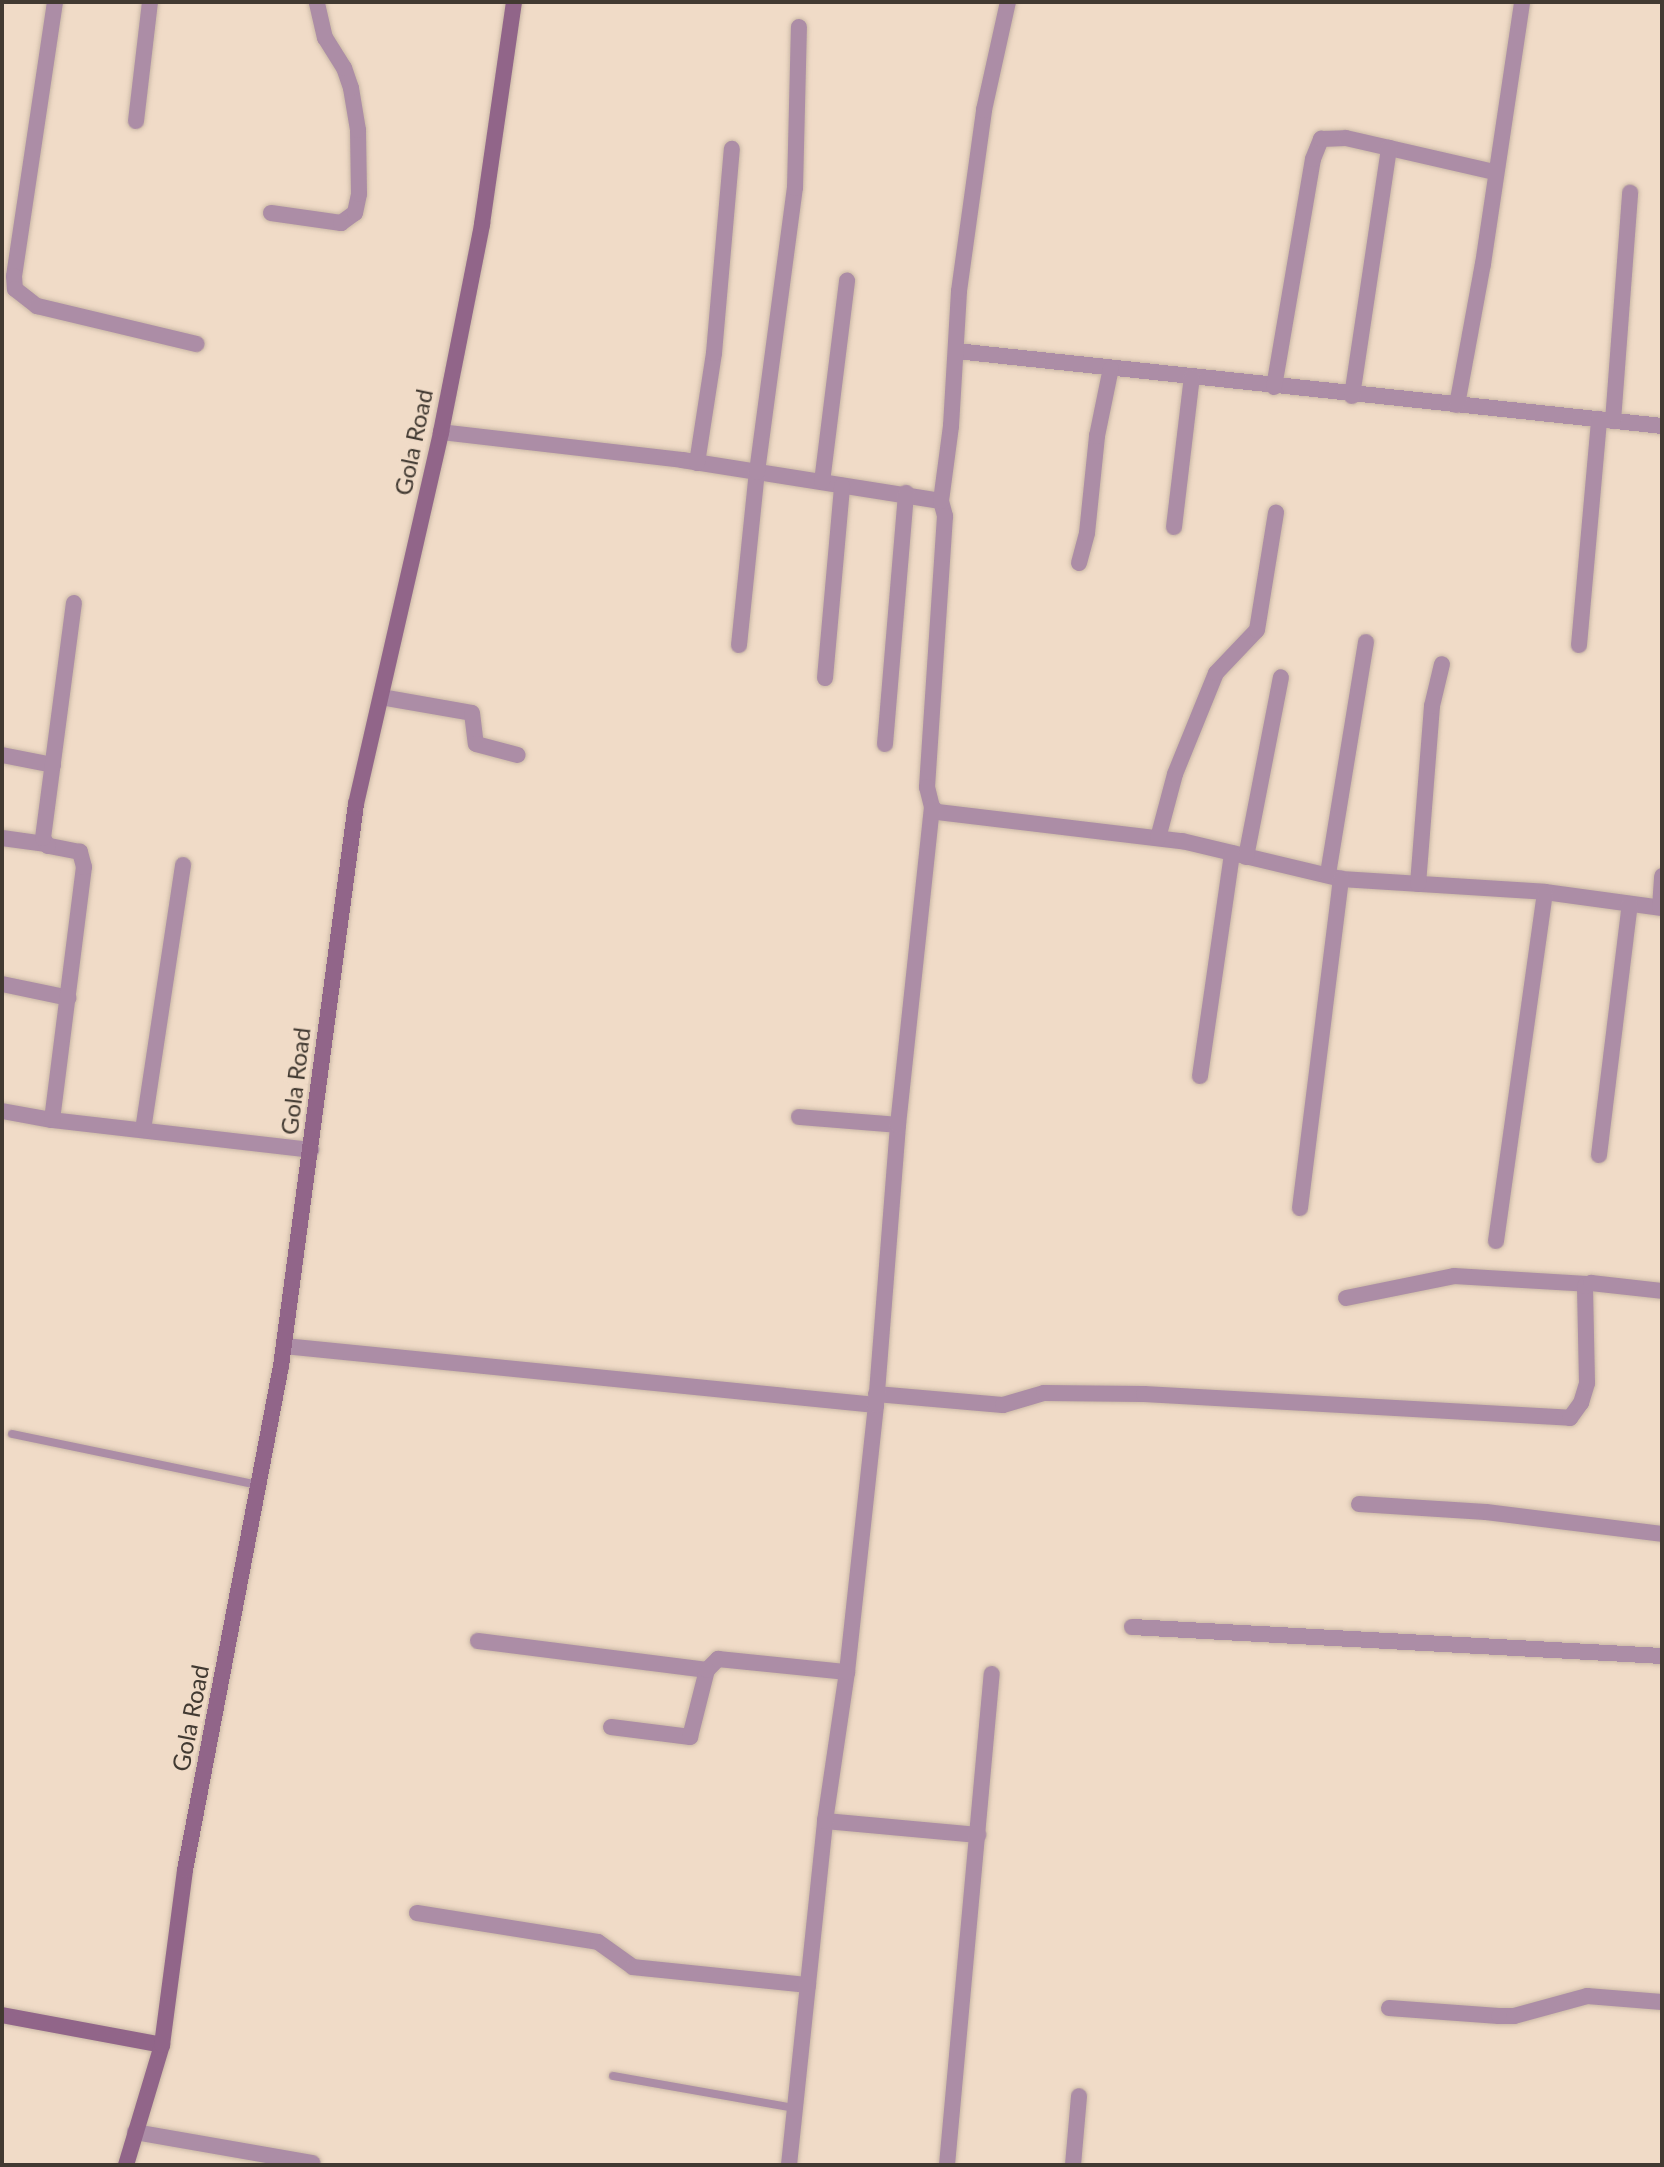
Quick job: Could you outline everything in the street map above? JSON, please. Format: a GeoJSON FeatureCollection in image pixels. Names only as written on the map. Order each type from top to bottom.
{"type":"FeatureCollection","features":[{"type":"Feature","properties":{"kind":"street"},"geometry":{"type":"LineString","coordinates":[[55,2],[14,276],[15,289],[37,306],[197,344]]}},
{"type":"Feature","properties":{"kind":"street"},"geometry":{"type":"LineString","coordinates":[[136,121],[150,2]]}},
{"type":"Feature","properties":{"kind":"street"},"geometry":{"type":"LineString","coordinates":[[271,213],[341,223],[355,213],[361,159],[351,88],[344,68],[325,38],[317,2]]}},
{"type":"Feature","properties":{"kind":"street","name":"Gola Road"},"geometry":{"type":"LineString","coordinates":[[126,2165],[162,2045],[185,1870],[284,1346],[348,851],[441,432],[482,224],[514,2]]}},
{"type":"Feature","properties":{"kind":"street"},"geometry":{"type":"LineString","coordinates":[[789,2165],[825,1821],[847,1672],[876,1399],[898,1125],[932,807],[927,787],[945,529],[941,501],[959,291],[984,110],[1008,2]]}},
{"type":"Feature","properties":{"kind":"street"},"geometry":{"type":"LineString","coordinates":[[1457,405],[1483,264],[1522,2]]}},
{"type":"Feature","properties":{"kind":"street"},"geometry":{"type":"LineString","coordinates":[[739,645],[757,472],[795,188],[799,27]]}},
{"type":"Feature","properties":{"kind":"street"},"geometry":{"type":"LineString","coordinates":[[1274,387],[1316,146],[1321,139],[1329,136],[1495,172]]}},
{"type":"Feature","properties":{"kind":"street"},"geometry":{"type":"LineString","coordinates":[[1352,396],[1389,148]]}},
{"type":"Feature","properties":{"kind":"street"},"geometry":{"type":"LineString","coordinates":[[697,463],[714,353],[732,149]]}},
{"type":"Feature","properties":{"kind":"street"},"geometry":{"type":"LineString","coordinates":[[1579,645],[1630,193]]}},
{"type":"Feature","properties":{"kind":"street"},"geometry":{"type":"LineString","coordinates":[[822,482],[847,281]]}},
{"type":"Feature","properties":{"kind":"street"},"geometry":{"type":"LineString","coordinates":[[956,351],[1352,396],[1662,426]]}},
{"type":"Feature","properties":{"kind":"street"},"geometry":{"type":"LineString","coordinates":[[1079,563],[1087,533],[1097,436],[1111,368]]}},
{"type":"Feature","properties":{"kind":"street"},"geometry":{"type":"LineString","coordinates":[[1174,527],[1192,377]]}},
{"type":"Feature","properties":{"kind":"street"},"geometry":{"type":"LineString","coordinates":[[441,432],[697,463],[906,493],[941,501]]}},
{"type":"Feature","properties":{"kind":"street"},"geometry":{"type":"LineString","coordinates":[[825,678],[842,486]]}},
{"type":"Feature","properties":{"kind":"street"},"geometry":{"type":"LineString","coordinates":[[885,744],[906,493]]}},
{"type":"Feature","properties":{"kind":"street"},"geometry":{"type":"LineString","coordinates":[[1158,838],[1175,774],[1216,673],[1257,630],[1276,513]]}},
{"type":"Feature","properties":{"kind":"street"},"geometry":{"type":"LineString","coordinates":[[45,844],[74,603]]}},
{"type":"Feature","properties":{"kind":"street"},"geometry":{"type":"LineString","coordinates":[[1300,1208],[1335,877],[1366,642]]}},
{"type":"Feature","properties":{"kind":"street"},"geometry":{"type":"LineString","coordinates":[[1418,884],[1432,706],[1442,664]]}},
{"type":"Feature","properties":{"kind":"street"},"geometry":{"type":"LineString","coordinates":[[1200,1076],[1239,855],[1281,677]]}},
{"type":"Feature","properties":{"kind":"street"},"geometry":{"type":"LineString","coordinates":[[381,697],[472,713],[476,744],[518,755]]}},
{"type":"Feature","properties":{"kind":"street"},"geometry":{"type":"LineString","coordinates":[[2,755],[53,765]]}},
{"type":"Feature","properties":{"kind":"street"},"geometry":{"type":"LineString","coordinates":[[932,807],[949,816],[1158,838],[1335,877],[1545,892],[1661,908],[1662,876]]}},
{"type":"Feature","properties":{"kind":"street"},"geometry":{"type":"LineString","coordinates":[[2,838],[80,852],[84,859],[52,1120]]}},
{"type":"Feature","properties":{"kind":"street"},"geometry":{"type":"LineString","coordinates":[[143,1130],[183,865]]}},
{"type":"Feature","properties":{"kind":"street"},"geometry":{"type":"LineString","coordinates":[[1496,1241],[1545,892]]}},
{"type":"Feature","properties":{"kind":"street"},"geometry":{"type":"LineString","coordinates":[[1599,1155],[1630,904]]}},
{"type":"Feature","properties":{"kind":"street"},"geometry":{"type":"LineString","coordinates":[[2,984],[69,998]]}},
{"type":"Feature","properties":{"kind":"street"},"geometry":{"type":"LineString","coordinates":[[2,1111],[52,1120],[311,1150]]}},
{"type":"Feature","properties":{"kind":"street"},"geometry":{"type":"LineString","coordinates":[[799,1117],[898,1125]]}},
{"type":"Feature","properties":{"kind":"street"},"geometry":{"type":"LineString","coordinates":[[1346,1298],[1454,1276],[1662,1291]]}},
{"type":"Feature","properties":{"kind":"street"},"geometry":{"type":"LineString","coordinates":[[284,1346],[876,1399],[1003,1405],[1044,1393],[1144,1394],[1570,1418],[1581,1403],[1587,1383],[1584,1292],[1587,1284]]}},
{"type":"Feature","properties":{"kind":"street"},"geometry":{"type":"LineString","coordinates":[[1359,1504],[1486,1512],[1662,1534]]}},
{"type":"Feature","properties":{"kind":"street"},"geometry":{"type":"LineString","coordinates":[[1132,1627],[1662,1656]]}},
{"type":"Feature","properties":{"kind":"street"},"geometry":{"type":"LineString","coordinates":[[478,1641],[707,1670]]}},
{"type":"Feature","properties":{"kind":"street"},"geometry":{"type":"LineString","coordinates":[[611,1727],[690,1737],[707,1670],[714,1661],[723,1658],[847,1672]]}},
{"type":"Feature","properties":{"kind":"street"},"geometry":{"type":"LineString","coordinates":[[947,2165],[992,1674]]}},
{"type":"Feature","properties":{"kind":"street"},"geometry":{"type":"LineString","coordinates":[[825,1821],[978,1835]]}},
{"type":"Feature","properties":{"kind":"street"},"geometry":{"type":"LineString","coordinates":[[417,1913],[598,1942],[633,1967],[808,1985]]}},
{"type":"Feature","properties":{"kind":"street"},"geometry":{"type":"LineString","coordinates":[[1389,2008],[1514,2016],[1587,1996],[1662,2002]]}},
{"type":"Feature","properties":{"kind":"street"},"geometry":{"type":"LineString","coordinates":[[2,2015],[162,2045]]}},
{"type":"Feature","properties":{"kind":"street"},"geometry":{"type":"LineString","coordinates":[[1073,2165],[1079,2096]]}},
{"type":"Feature","properties":{"kind":"street"},"geometry":{"type":"LineString","coordinates":[[135,2132],[312,2163]]}},
{"type":"Feature","properties":{"kind":"lane"},"geometry":{"type":"LineString","coordinates":[[12,1434],[259,1486]]}},
{"type":"Feature","properties":{"kind":"lane"},"geometry":{"type":"LineString","coordinates":[[613,2076],[795,2108]]}}]}
